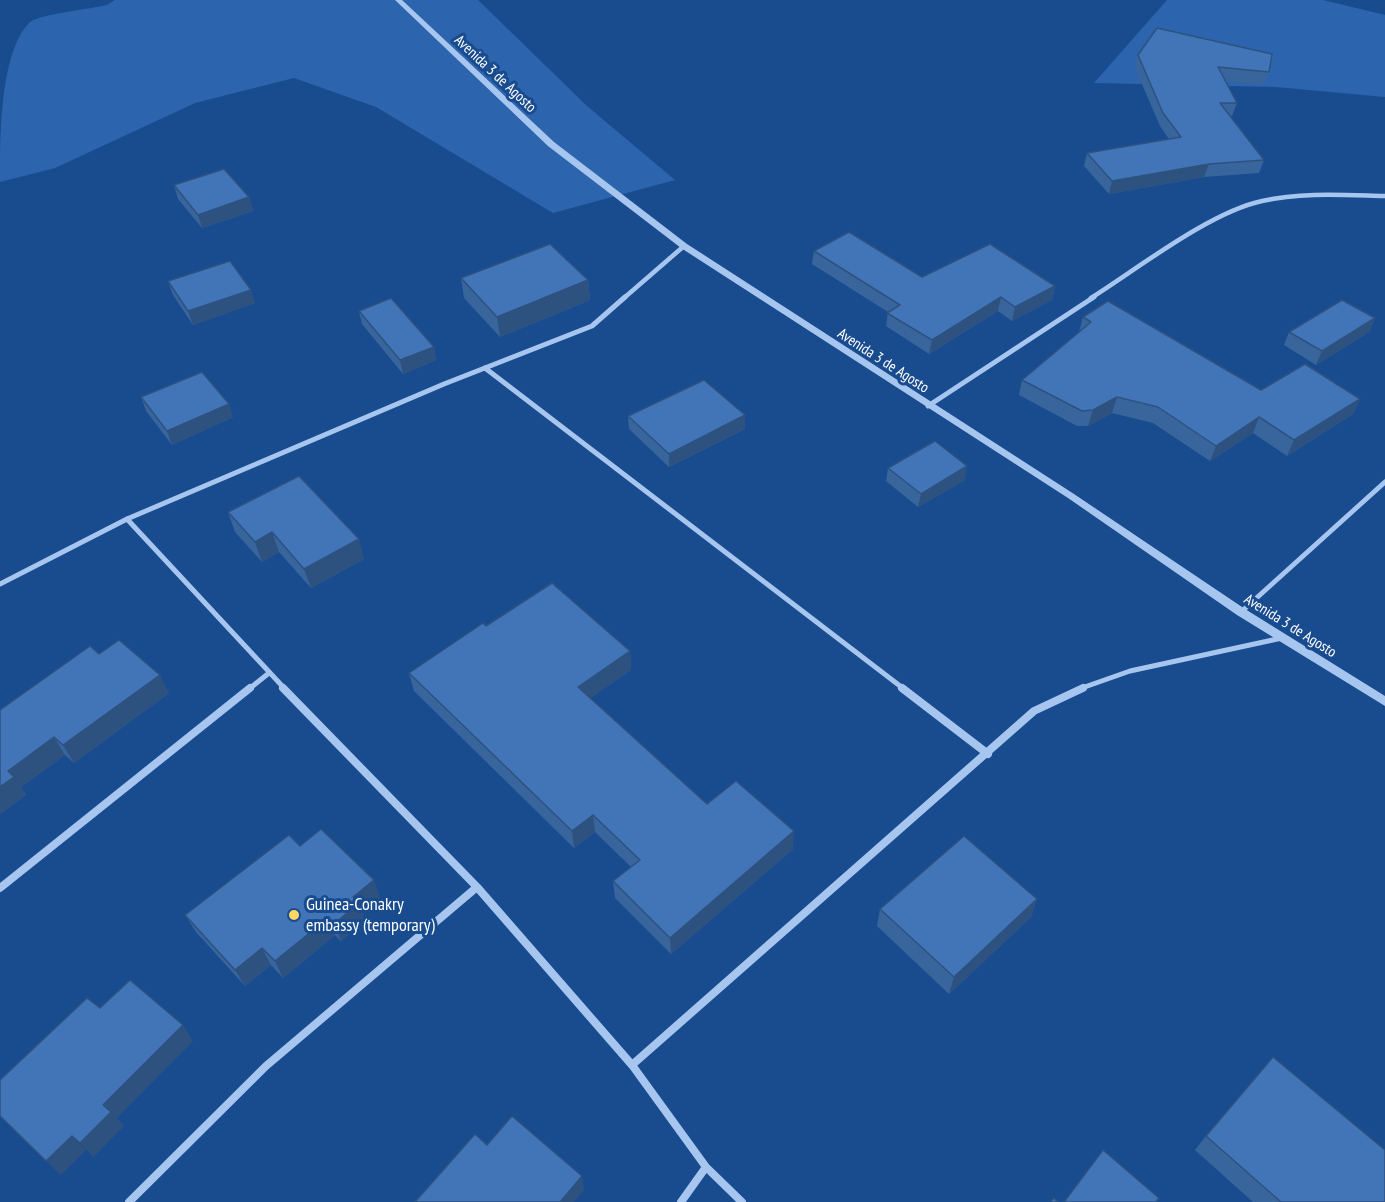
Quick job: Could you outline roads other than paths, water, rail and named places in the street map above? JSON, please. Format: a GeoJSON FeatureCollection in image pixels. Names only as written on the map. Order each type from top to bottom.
{"type":"FeatureCollection","features":[{"type":"Feature","properties":{"kind":"street","name":"Avenida 3 de Agosto"},"geometry":{"type":"LineString","coordinates":[[398,0],[551,144],[684,246],[928,406],[1071,496],[1241,612],[1385,702]]}},
{"type":"Feature","properties":{"kind":"street"},"geometry":{"type":"LineString","coordinates":[[928,406],[1171,246],[1227,213],[1262,201],[1311,195],[1385,196]]}},
{"type":"Feature","properties":{"kind":"street"},"geometry":{"type":"LineString","coordinates":[[0,584],[127,519],[485,368],[592,326],[684,246]]}},
{"type":"Feature","properties":{"kind":"street"},"geometry":{"type":"LineString","coordinates":[[485,368],[988,754]]}},
{"type":"Feature","properties":{"kind":"street"},"geometry":{"type":"LineString","coordinates":[[1241,612],[1385,482]]}},
{"type":"Feature","properties":{"kind":"street"},"geometry":{"type":"LineString","coordinates":[[127,519],[269,673],[477,886],[632,1065],[706,1167],[742,1202]]}},
{"type":"Feature","properties":{"kind":"street"},"geometry":{"type":"LineString","coordinates":[[632,1065],[988,754],[1034,711],[1080,689],[1130,671],[1282,638]]}},
{"type":"Feature","properties":{"kind":"street"},"geometry":{"type":"LineString","coordinates":[[0,888],[269,673]]}},
{"type":"Feature","properties":{"kind":"street"},"geometry":{"type":"LineString","coordinates":[[129,1202],[266,1066],[477,886]]}},
{"type":"Feature","properties":{"kind":"street"},"geometry":{"type":"LineString","coordinates":[[681,1202],[706,1167]]}},
{"type":"Feature","properties":{"kind":"place","name":"Guinea-Conakry embassy (temporary)"},"geometry":{"type":"Point","coordinates":[294,915]}}]}
